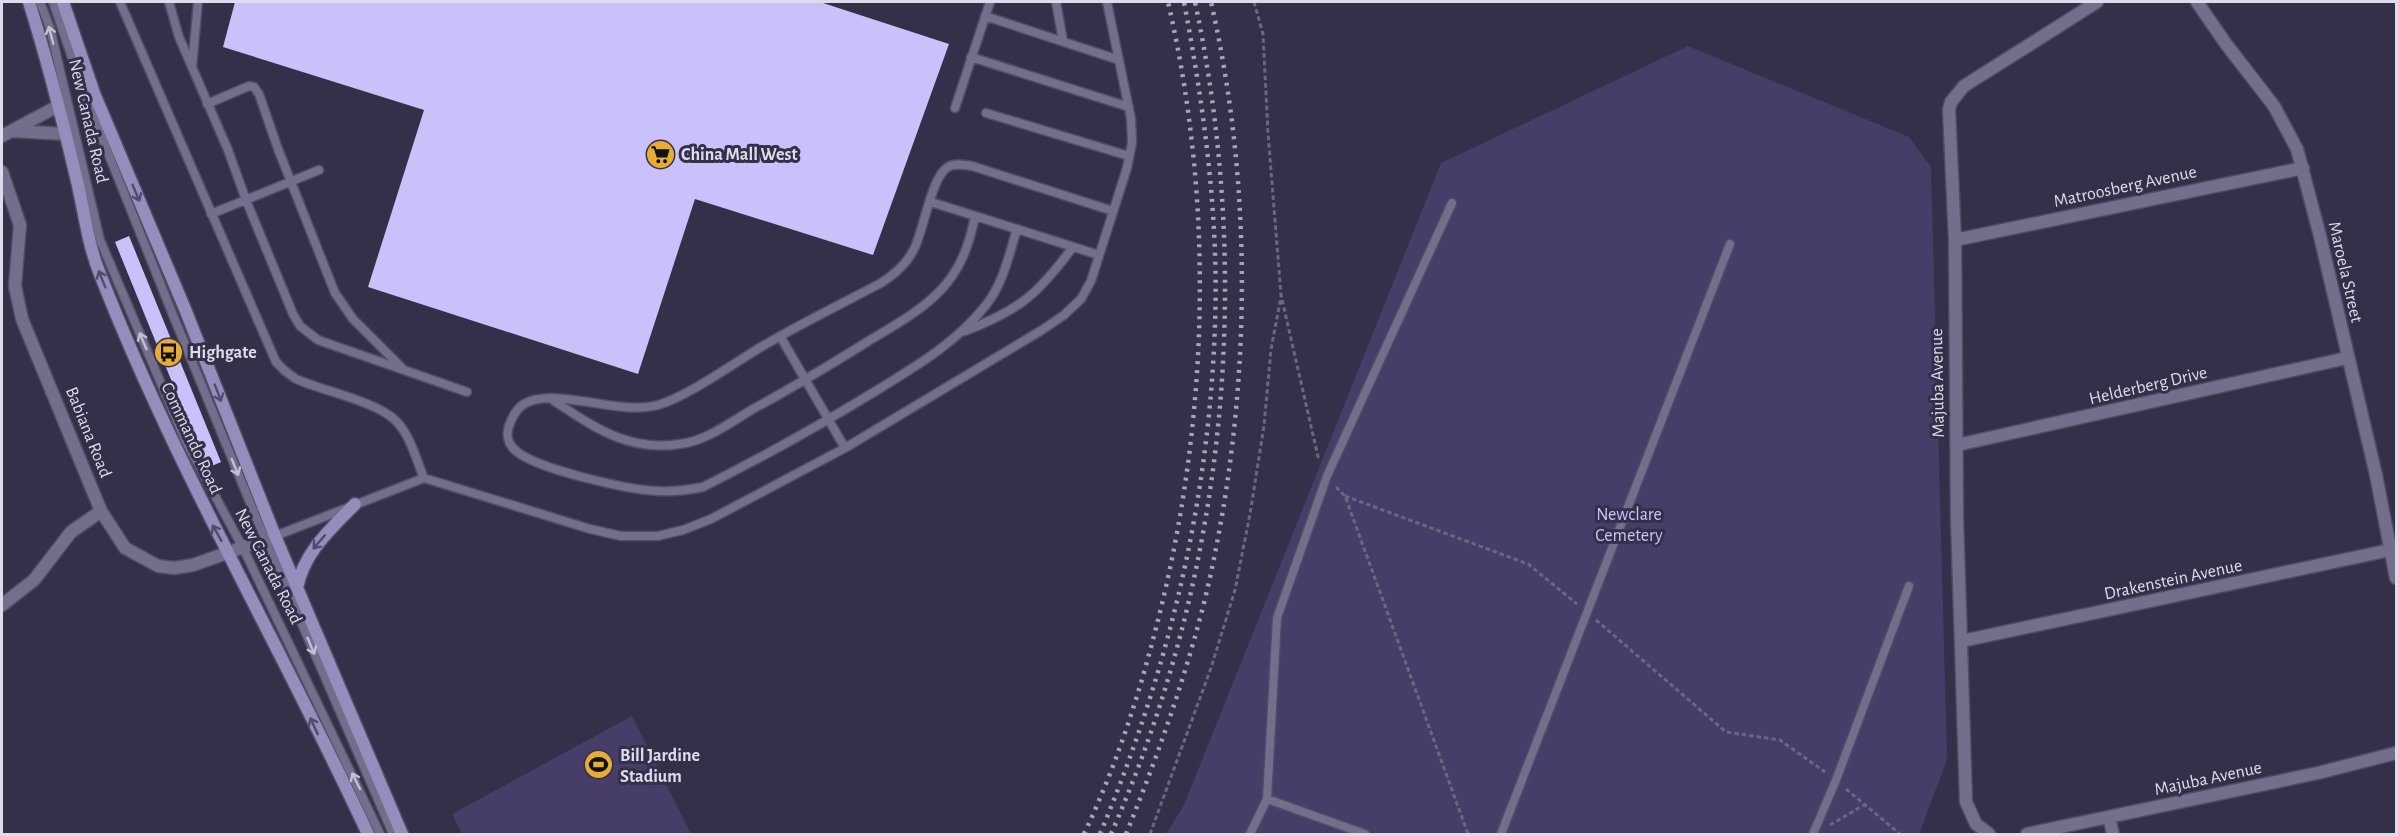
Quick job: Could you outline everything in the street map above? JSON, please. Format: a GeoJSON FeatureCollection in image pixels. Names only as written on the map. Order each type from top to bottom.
{"type":"FeatureCollection","features":[{"type":"Feature","properties":{"kind":"main road","name":"Commando Road"},"geometry":{"type":"LineString","coordinates":[[29,2],[58,105],[86,228],[100,275],[134,358],[212,525],[274,641],[368,834]]}},
{"type":"Feature","properties":{"kind":"main road","name":"Commando Road"},"geometry":{"type":"LineString","coordinates":[[63,2],[94,93],[185,309],[270,538],[297,588],[402,834]]}},
{"type":"Feature","properties":{"kind":"main road"},"geometry":{"type":"LineString","coordinates":[[297,588],[300,573],[309,554],[355,504]]}},
{"type":"Feature","properties":{"kind":"street","name":"Majuba Avenue"},"geometry":{"type":"LineString","coordinates":[[1989,834],[1976,824],[1966,802],[1951,102],[1964,86],[2097,2]]}},
{"type":"Feature","properties":{"kind":"street","name":"Maroela Street"},"geometry":{"type":"LineString","coordinates":[[2197,2],[2274,106],[2290,133],[2303,168],[2376,475],[2397,578]]}},
{"type":"Feature","properties":{"kind":"street"},"geometry":{"type":"LineString","coordinates":[[7,134],[58,105]]}},
{"type":"Feature","properties":{"kind":"street"},"geometry":{"type":"LineString","coordinates":[[7,134],[65,134]]}},
{"type":"Feature","properties":{"kind":"street","name":"Matroosberg Avenue"},"geometry":{"type":"LineString","coordinates":[[1955,240],[2303,168]]}},
{"type":"Feature","properties":{"kind":"street","name":"Babiana Road"},"geometry":{"type":"LineString","coordinates":[[2,172],[20,225],[16,300],[101,511],[125,548],[158,566],[174,568],[193,565],[270,538]]}},
{"type":"Feature","properties":{"kind":"street","name":"Helderberg Drive"},"geometry":{"type":"LineString","coordinates":[[1957,445],[2347,358]]}},
{"type":"Feature","properties":{"kind":"street"},"geometry":{"type":"LineString","coordinates":[[2,605],[34,580],[71,532],[101,511]]}},
{"type":"Feature","properties":{"kind":"street","name":"Drakenstein Avenue"},"geometry":{"type":"LineString","coordinates":[[1962,641],[2390,550]]}},
{"type":"Feature","properties":{"kind":"street","name":"Majuba Avenue"},"geometry":{"type":"LineString","coordinates":[[2027,834],[2318,773],[2397,753]]}},
{"type":"Feature","properties":{"kind":"street"},"geometry":{"type":"LineString","coordinates":[[2109,817],[2113,834]]}},
{"type":"Feature","properties":{"kind":"lane","name":"New Canada Road"},"geometry":{"type":"LineString","coordinates":[[40,2],[50,28],[100,240],[185,440],[243,548],[380,834]]}},
{"type":"Feature","properties":{"kind":"lane","name":"New Canada Road"},"geometry":{"type":"LineString","coordinates":[[53,2],[84,93],[393,834]]}},
{"type":"Feature","properties":{"kind":"lane"},"geometry":{"type":"LineString","coordinates":[[120,2],[276,362],[296,378],[382,411],[395,420],[405,433],[424,478]]}},
{"type":"Feature","properties":{"kind":"lane"},"geometry":{"type":"LineString","coordinates":[[169,2],[179,37],[300,326],[318,340],[467,393]]}},
{"type":"Feature","properties":{"kind":"lane"},"geometry":{"type":"LineString","coordinates":[[192,69],[198,2]]}},
{"type":"Feature","properties":{"kind":"lane"},"geometry":{"type":"LineString","coordinates":[[955,108],[990,2]]}},
{"type":"Feature","properties":{"kind":"lane"},"geometry":{"type":"LineString","coordinates":[[1056,2],[1063,41]]}},
{"type":"Feature","properties":{"kind":"lane"},"geometry":{"type":"LineString","coordinates":[[270,538],[424,478],[590,529],[621,536],[658,536],[683,530],[711,519],[845,448],[1064,315],[1081,299],[1091,281],[1132,143],[1129,107],[1107,2]]}},
{"type":"Feature","properties":{"kind":"lane"},"geometry":{"type":"LineString","coordinates":[[985,16],[1119,60]]}},
{"type":"Feature","properties":{"kind":"lane"},"geometry":{"type":"LineString","coordinates":[[971,57],[1129,107]]}},
{"type":"Feature","properties":{"kind":"lane"},"geometry":{"type":"LineString","coordinates":[[207,104],[249,86],[254,87],[259,94],[335,293],[353,319],[404,371]]}},
{"type":"Feature","properties":{"kind":"lane"},"geometry":{"type":"LineString","coordinates":[[986,113],[1129,156]]}},
{"type":"Feature","properties":{"kind":"lane"},"geometry":{"type":"LineString","coordinates":[[1017,229],[1003,273],[988,303],[964,331],[927,359],[829,420],[703,487],[683,491],[657,491],[614,485],[556,469],[515,451],[508,442],[507,431],[512,417],[521,406],[535,399],[550,398],[619,408],[641,408],[661,404],[896,273],[914,250],[942,173],[949,166],[959,164],[972,166],[1113,211]]}},
{"type":"Feature","properties":{"kind":"lane"},"geometry":{"type":"LineString","coordinates":[[211,214],[319,170]]}},
{"type":"Feature","properties":{"kind":"lane"},"geometry":{"type":"LineString","coordinates":[[930,202],[1099,255]]}},
{"type":"Feature","properties":{"kind":"lane"},"geometry":{"type":"LineString","coordinates":[[1250,834],[1267,799],[1277,618],[1327,476],[1452,202]]}},
{"type":"Feature","properties":{"kind":"lane"},"geometry":{"type":"LineString","coordinates":[[550,398],[598,430],[621,440],[656,446],[681,444],[700,438],[806,380],[927,302],[947,284],[959,266],[969,243],[975,216]]}},
{"type":"Feature","properties":{"kind":"lane"},"geometry":{"type":"LineString","coordinates":[[1501,834],[1730,244]]}},
{"type":"Feature","properties":{"kind":"lane"},"geometry":{"type":"LineString","coordinates":[[964,331],[993,321],[1024,302],[1046,283],[1073,247]]}},
{"type":"Feature","properties":{"kind":"lane"},"geometry":{"type":"LineString","coordinates":[[780,336],[845,448]]}},
{"type":"Feature","properties":{"kind":"lane"},"geometry":{"type":"LineString","coordinates":[[1813,834],[1836,780],[1909,586]]}},
{"type":"Feature","properties":{"kind":"lane"},"geometry":{"type":"LineString","coordinates":[[1267,799],[1365,834]]}},
{"type":"Feature","properties":{"kind":"path"},"geometry":{"type":"LineString","coordinates":[[1150,834],[1211,668],[1234,590],[1264,426],[1271,349],[1281,295]]}},
{"type":"Feature","properties":{"kind":"path"},"geometry":{"type":"LineString","coordinates":[[1344,496],[1528,564],[1726,732],[1780,740],[1836,780],[1900,834]]}},
{"type":"Feature","properties":{"kind":"path"},"geometry":{"type":"LineString","coordinates":[[1825,828],[1864,804]]}},
{"type":"Feature","properties":{"kind":"green space","name":"Newclare Cemetery"},"geometry":{"type":"Polygon","coordinates":[[[1688,46],[1909,137],[1931,167],[1947,760],[1919,834],[1166,834],[1184,805],[1441,163],[1688,46]]]}},
{"type":"Feature","properties":{"kind":"green space","name":"Bill Jardine Stadium"},"geometry":{"type":"Polygon","coordinates":[[[632,716],[691,834],[462,834],[452,814],[632,716]]]}},
{"type":"Feature","properties":{"kind":"building","name":"China Mall West"},"geometry":{"type":"Polygon","coordinates":[[[235,2],[820,2],[949,44],[873,255],[695,199],[638,374],[368,287],[424,110],[223,47],[235,2]]]}},
{"type":"Feature","properties":{"kind":"building","name":"Highgate"},"geometry":{"type":"Polygon","coordinates":[[[129,236],[221,462],[207,468],[115,242],[129,236]]]}},
{"type":"Feature","properties":{"kind":"railway"},"geometry":{"type":"LineString","coordinates":[[1084,834],[1122,742],[1151,647],[1170,568],[1185,487],[1194,407],[1199,325],[1199,244],[1194,163],[1184,82],[1168,2]]}},
{"type":"Feature","properties":{"kind":"railway"},"geometry":{"type":"LineString","coordinates":[[1100,834],[1146,711],[1181,585],[1194,521],[1211,391],[1215,325],[1215,244],[1204,122],[1184,2]]}},
{"type":"Feature","properties":{"kind":"railway"},"geometry":{"type":"LineString","coordinates":[[1111,834],[1150,735],[1181,633],[1204,529],[1218,424],[1225,319],[1223,213],[1213,107],[1195,2]]}},
{"type":"Feature","properties":{"kind":"railway"},"geometry":{"type":"LineString","coordinates":[[1126,834],[1170,718],[1189,659],[1205,599],[1232,451],[1239,376],[1242,300],[1241,225],[1235,149],[1225,75],[1211,2]]}},
{"type":"Feature","properties":{"kind":"place","name":"China Mall West"},"geometry":{"type":"Point","coordinates":[660,154]}},
{"type":"Feature","properties":{"kind":"place","name":"Highgate"},"geometry":{"type":"Point","coordinates":[168,352]}},
{"type":"Feature","properties":{"kind":"place","name":"Bill Jardine Stadium"},"geometry":{"type":"Point","coordinates":[599,765]}}]}
